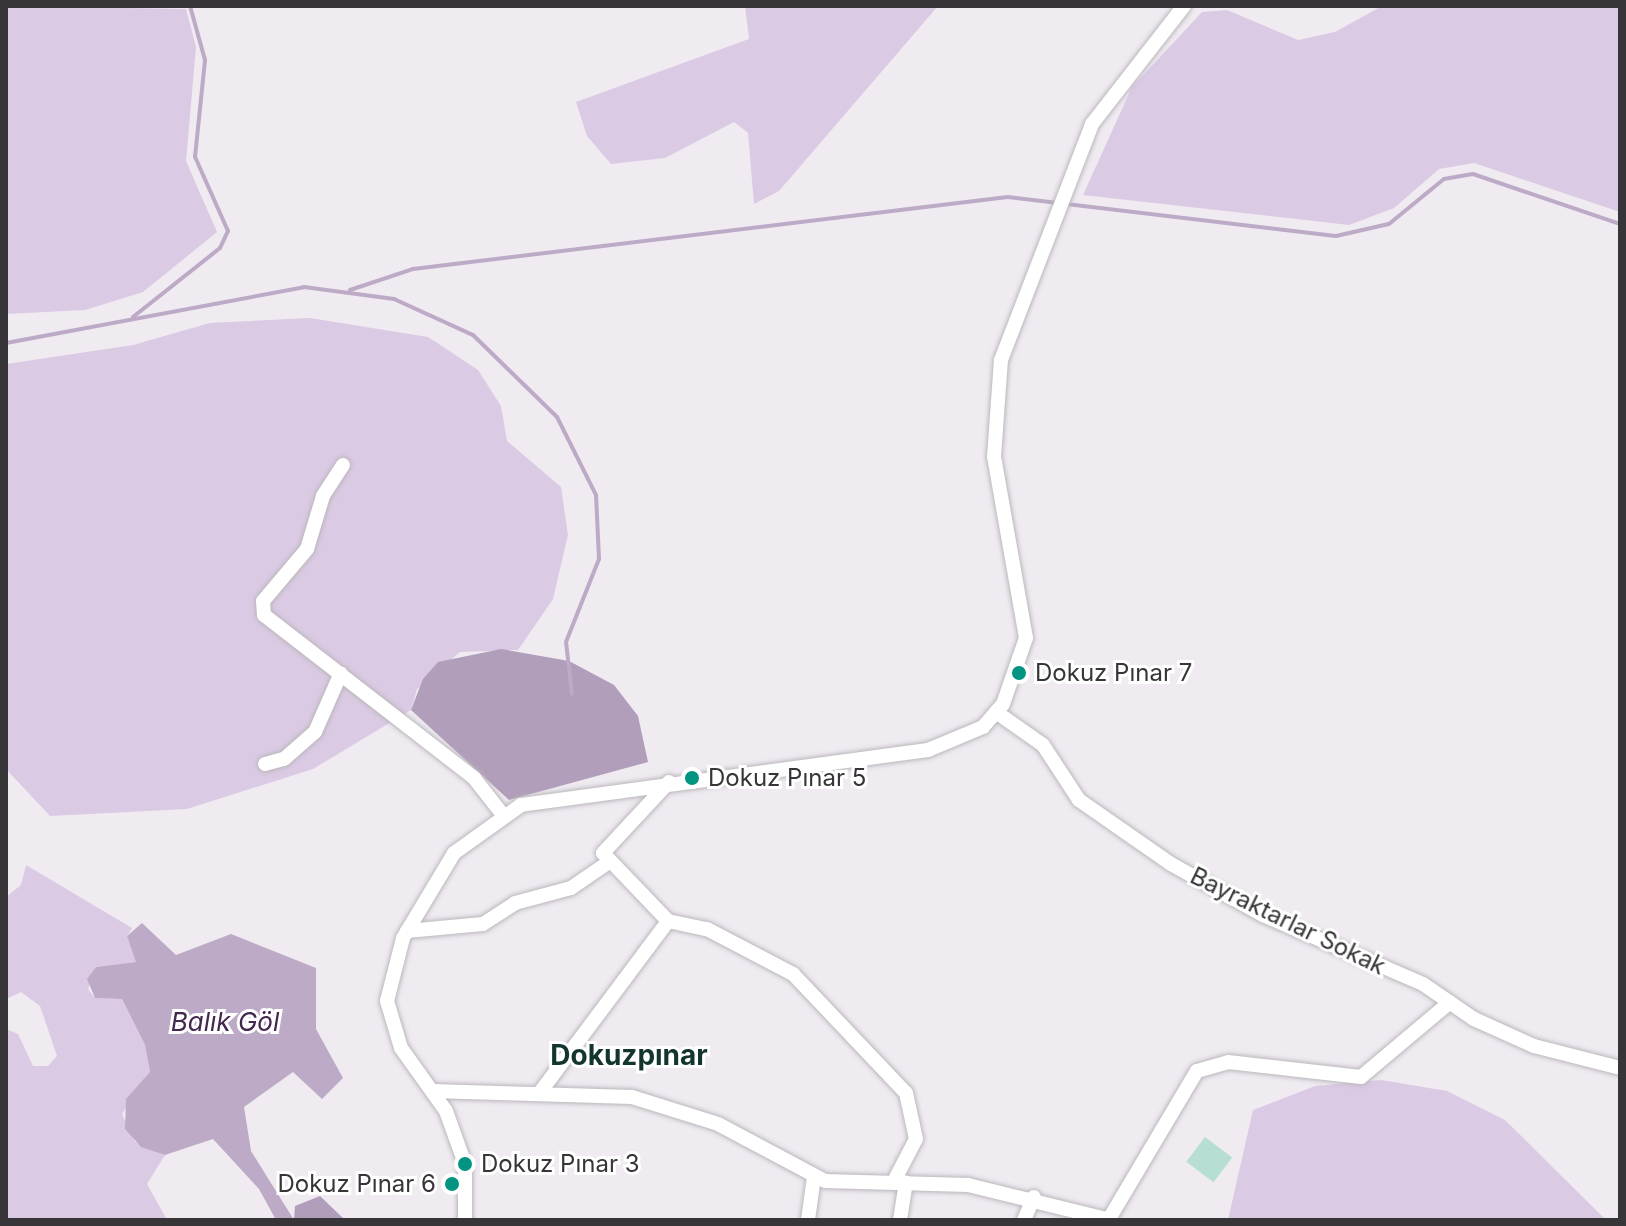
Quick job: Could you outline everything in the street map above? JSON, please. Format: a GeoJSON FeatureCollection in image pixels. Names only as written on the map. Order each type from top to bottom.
{"type":"FeatureCollection","features":[{"type":"Feature","properties":{"kind":"street"},"geometry":{"type":"LineString","coordinates":[[465,1220],[465,1164],[432,1091],[401,1048],[387,1001],[407,931],[454,853],[521,805],[669,782],[928,750],[957,742],[996,712],[1019,673],[1026,638],[994,457],[1001,360],[1092,124],[1184,6]]}},
{"type":"Feature","properties":{"kind":"street"},"geometry":{"type":"LineString","coordinates":[[343,465],[323,496],[307,549],[262,608],[272,626],[341,673],[474,778],[503,815]]}},
{"type":"Feature","properties":{"kind":"street"},"geometry":{"type":"LineString","coordinates":[[265,764],[293,753],[315,732],[341,673]]}},
{"type":"Feature","properties":{"kind":"street","name":"Bayraktarlar Sokak"},"geometry":{"type":"LineString","coordinates":[[996,712],[1043,745],[1079,800],[1123,835],[1263,915],[1450,1002],[1534,1046],[1620,1068]]}},
{"type":"Feature","properties":{"kind":"street"},"geometry":{"type":"LineString","coordinates":[[669,782],[603,853],[668,921],[707,929],[793,974],[906,1093],[916,1139],[900,1182],[900,1220]]}},
{"type":"Feature","properties":{"kind":"street"},"geometry":{"type":"LineString","coordinates":[[407,931],[483,924],[515,903],[571,888],[609,862]]}},
{"type":"Feature","properties":{"kind":"street"},"geometry":{"type":"LineString","coordinates":[[541,1091],[668,921]]}},
{"type":"Feature","properties":{"kind":"street"},"geometry":{"type":"LineString","coordinates":[[432,1091],[541,1091],[632,1097],[718,1124],[814,1177],[860,1186],[900,1182],[1034,1197],[1110,1220],[1197,1071],[1228,1062],[1361,1077],[1450,1002]]}},
{"type":"Feature","properties":{"kind":"street"},"geometry":{"type":"LineString","coordinates":[[808,1220],[814,1177]]}},
{"type":"Feature","properties":{"kind":"street"},"geometry":{"type":"LineString","coordinates":[[1024,1220],[1034,1197]]}},
{"type":"Feature","properties":{"kind":"shaded area"},"geometry":{"type":"Polygon","coordinates":[[[6,6],[186,9],[196,47],[186,161],[217,232],[143,292],[85,310],[6,314],[6,6]]]}},
{"type":"Feature","properties":{"kind":"shaded area"},"geometry":{"type":"Polygon","coordinates":[[[745,6],[938,6],[779,191],[754,204],[748,133],[734,122],[665,158],[611,164],[587,136],[576,102],[749,39],[745,6]]]}},
{"type":"Feature","properties":{"kind":"shaded area"},"geometry":{"type":"Polygon","coordinates":[[[1382,6],[1620,6],[1620,212],[1474,163],[1439,169],[1394,208],[1349,225],[1083,195],[1132,87],[1202,12],[1227,10],[1298,40],[1335,32],[1382,6]]]}},
{"type":"Feature","properties":{"kind":"shaded area"},"geometry":{"type":"Polygon","coordinates":[[[310,318],[428,337],[478,370],[501,406],[507,441],[561,487],[568,535],[553,599],[518,650],[460,652],[417,689],[411,710],[313,769],[187,809],[50,816],[6,769],[6,364],[133,345],[210,323],[310,318]]]}},
{"type":"Feature","properties":{"kind":"shaded area"},"geometry":{"type":"Polygon","coordinates":[[[501,649],[569,661],[614,685],[638,716],[648,762],[509,800],[411,710],[423,679],[438,662],[501,649]]]}},
{"type":"Feature","properties":{"kind":"shaded area"},"geometry":{"type":"Polygon","coordinates":[[[26,865],[132,928],[127,936],[137,962],[96,967],[88,989],[95,998],[122,999],[145,1045],[150,1072],[122,1114],[135,1142],[165,1155],[147,1184],[167,1220],[6,1220],[6,1029],[18,1034],[33,1066],[48,1066],[57,1056],[40,1006],[21,992],[6,999],[6,897],[21,885],[26,865]]]}},
{"type":"Feature","properties":{"kind":"shaded area"},"geometry":{"type":"Polygon","coordinates":[[[1381,1080],[1447,1091],[1505,1120],[1606,1220],[1228,1220],[1253,1110],[1315,1086],[1381,1080]]]}},
{"type":"Feature","properties":{"kind":"shaded area"},"geometry":{"type":"Polygon","coordinates":[[[320,1196],[345,1220],[294,1220],[295,1206],[320,1196]]]}},
{"type":"Feature","properties":{"kind":"water","name":"Balık Göl"},"geometry":{"type":"Polygon","coordinates":[[[142,923],[176,955],[231,934],[316,968],[316,1029],[343,1078],[322,1099],[293,1072],[244,1107],[251,1151],[294,1220],[276,1220],[259,1189],[213,1139],[165,1155],[141,1147],[125,1129],[126,1099],[150,1072],[145,1045],[122,999],[95,998],[87,979],[96,967],[136,962],[127,936],[142,923]]]}},
{"type":"Feature","properties":{"kind":"building"},"geometry":{"type":"Polygon","coordinates":[[[1205,1137],[1232,1157],[1213,1182],[1186,1162],[1205,1137]]]}},
{"type":"Feature","properties":{"kind":"waterway"},"geometry":{"type":"LineString","coordinates":[[133,317],[220,248],[228,231],[195,157],[205,60],[190,6]]}},
{"type":"Feature","properties":{"kind":"waterway"},"geometry":{"type":"LineString","coordinates":[[350,290],[413,269],[1008,197],[1336,236],[1389,224],[1444,179],[1473,174],[1620,224]]}},
{"type":"Feature","properties":{"kind":"waterway"},"geometry":{"type":"LineString","coordinates":[[6,343],[304,287],[394,299],[473,335],[557,417],[596,495],[599,559],[566,642],[572,694]]}},
{"type":"Feature","properties":{"kind":"place","name":"Dokuz Pınar 7"},"geometry":{"type":"Point","coordinates":[1019,673]}},
{"type":"Feature","properties":{"kind":"place","name":"Dokuz Pınar 5"},"geometry":{"type":"Point","coordinates":[692,778]}},
{"type":"Feature","properties":{"kind":"place","name":"Dokuz Pınar 3"},"geometry":{"type":"Point","coordinates":[465,1164]}},
{"type":"Feature","properties":{"kind":"place","name":"Dokuz Pınar 6"},"geometry":{"type":"Point","coordinates":[452,1184]}},
{"type":"Feature","properties":{"kind":"district","name":"Dokuzpınar"},"geometry":{"type":"Point","coordinates":[629,1055]}}]}
